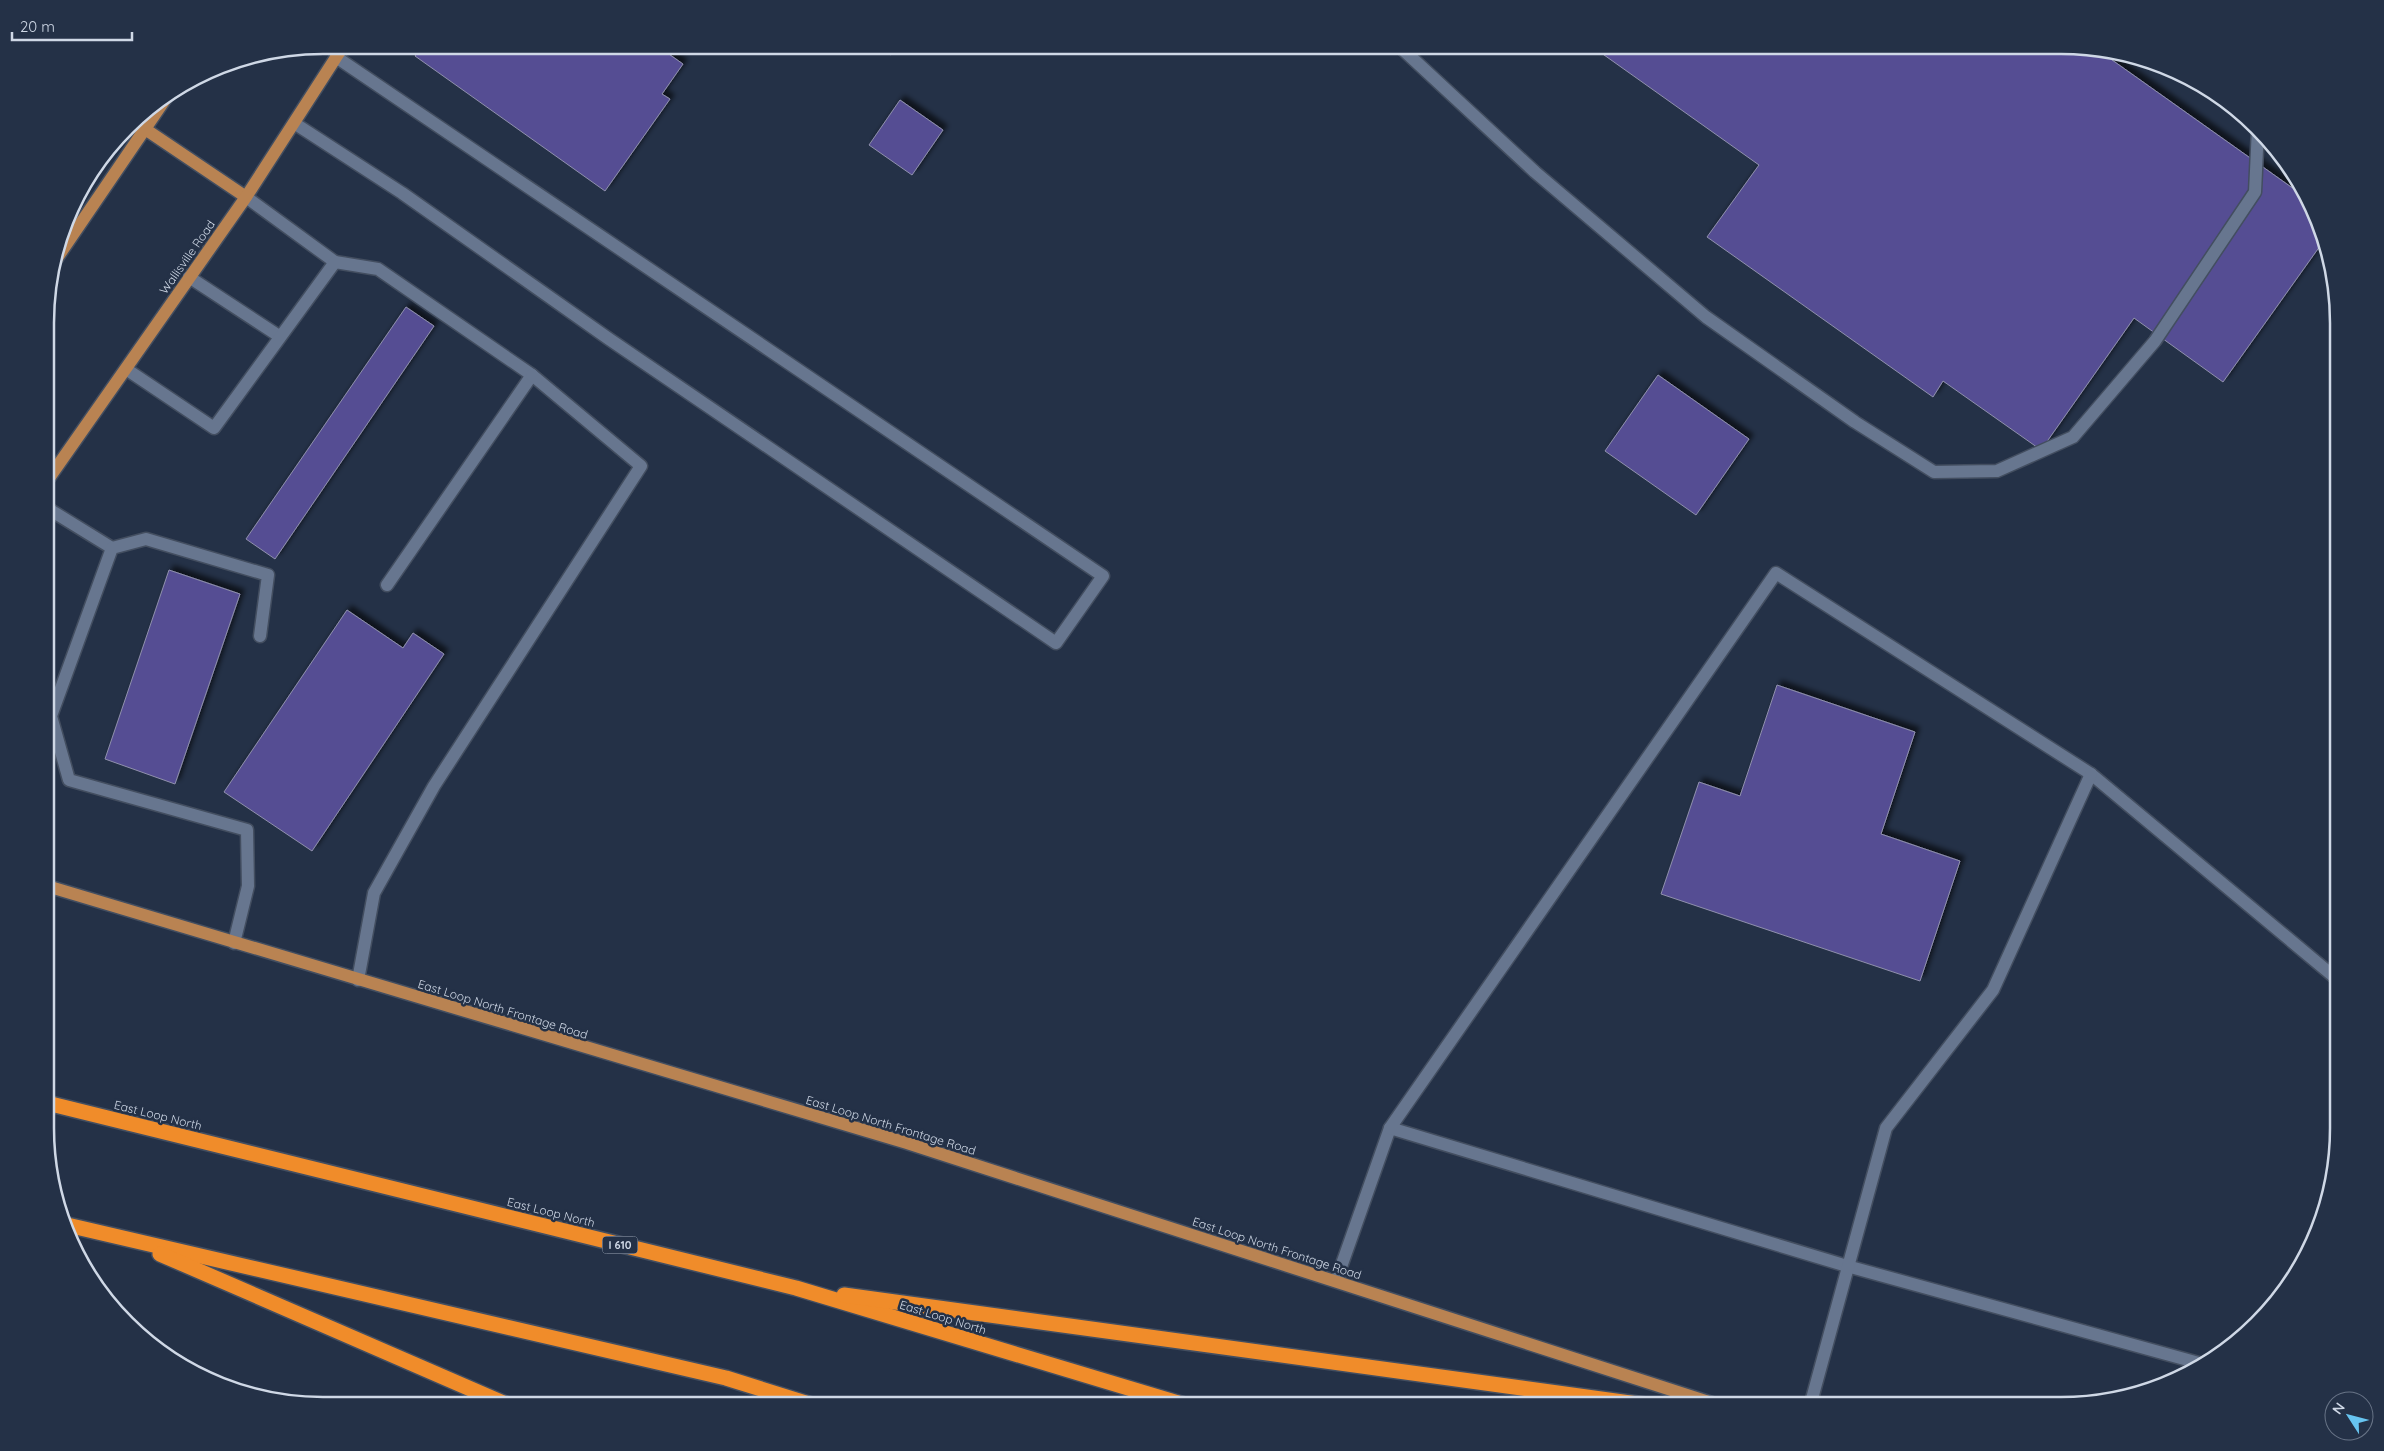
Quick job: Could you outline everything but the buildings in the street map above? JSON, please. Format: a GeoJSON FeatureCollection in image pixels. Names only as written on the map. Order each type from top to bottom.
{"type":"FeatureCollection","features":[{"type":"Feature","properties":{"kind":"highway","name":"East Loop North"},"geometry":{"type":"LineString","coordinates":[[54,1105],[796,1288],[1158,1397]]}},
{"type":"Feature","properties":{"kind":"highway"},"geometry":{"type":"LineString","coordinates":[[72,1226],[726,1378],[786,1397]]}},
{"type":"Feature","properties":{"kind":"highway"},"geometry":{"type":"LineString","coordinates":[[124,1238],[489,1397]]}},
{"type":"Feature","properties":{"kind":"highway"},"geometry":{"type":"LineString","coordinates":[[796,1288],[1587,1397]]}},
{"type":"Feature","properties":{"kind":"main road","name":"Wallisville Road"},"geometry":{"type":"LineString","coordinates":[[54,471],[246,197],[338,54]]}},
{"type":"Feature","properties":{"kind":"main road"},"geometry":{"type":"LineString","coordinates":[[65,246],[158,110]]}},
{"type":"Feature","properties":{"kind":"main road"},"geometry":{"type":"LineString","coordinates":[[145,129],[246,197]]}},
{"type":"Feature","properties":{"kind":"main road","name":"East Loop North Frontage Road"},"geometry":{"type":"LineString","coordinates":[[54,888],[908,1143],[1693,1397]]}},
{"type":"Feature","properties":{"kind":"lane"},"geometry":{"type":"LineString","coordinates":[[1408,54],[1535,172],[1706,317],[1855,422],[1934,472],[1998,471],[2073,437],[2154,341],[2255,192],[2258,138]]}},
{"type":"Feature","properties":{"kind":"lane"},"geometry":{"type":"LineString","coordinates":[[294,123],[402,193],[617,344],[1056,644],[1103,576],[336,58]]}},
{"type":"Feature","properties":{"kind":"lane"},"geometry":{"type":"LineString","coordinates":[[139,126],[145,129]]}},
{"type":"Feature","properties":{"kind":"lane"},"geometry":{"type":"LineString","coordinates":[[246,197],[334,262],[378,268],[532,375],[640,466],[434,786],[374,893],[358,980]]}},
{"type":"Feature","properties":{"kind":"lane"},"geometry":{"type":"LineString","coordinates":[[126,369],[214,428],[334,262]]}},
{"type":"Feature","properties":{"kind":"lane"},"geometry":{"type":"LineString","coordinates":[[189,277],[279,336]]}},
{"type":"Feature","properties":{"kind":"lane"},"geometry":{"type":"LineString","coordinates":[[387,586],[532,375]]}},
{"type":"Feature","properties":{"kind":"lane"},"geometry":{"type":"LineString","coordinates":[[54,512],[112,548],[146,539],[268,575],[260,636]]}},
{"type":"Feature","properties":{"kind":"lane"},"geometry":{"type":"LineString","coordinates":[[54,708],[112,548]]}},
{"type":"Feature","properties":{"kind":"lane"},"geometry":{"type":"LineString","coordinates":[[1336,1282],[1390,1128],[1776,573],[2091,774],[2330,973]]}},
{"type":"Feature","properties":{"kind":"lane"},"geometry":{"type":"LineString","coordinates":[[54,727],[69,780],[247,830],[248,886],[234,943]]}},
{"type":"Feature","properties":{"kind":"lane"},"geometry":{"type":"LineString","coordinates":[[1812,1397],[1886,1128],[1992,990],[2091,774]]}},
{"type":"Feature","properties":{"kind":"lane"},"geometry":{"type":"LineString","coordinates":[[1390,1128],[1847,1266],[2195,1362]]}}]}
